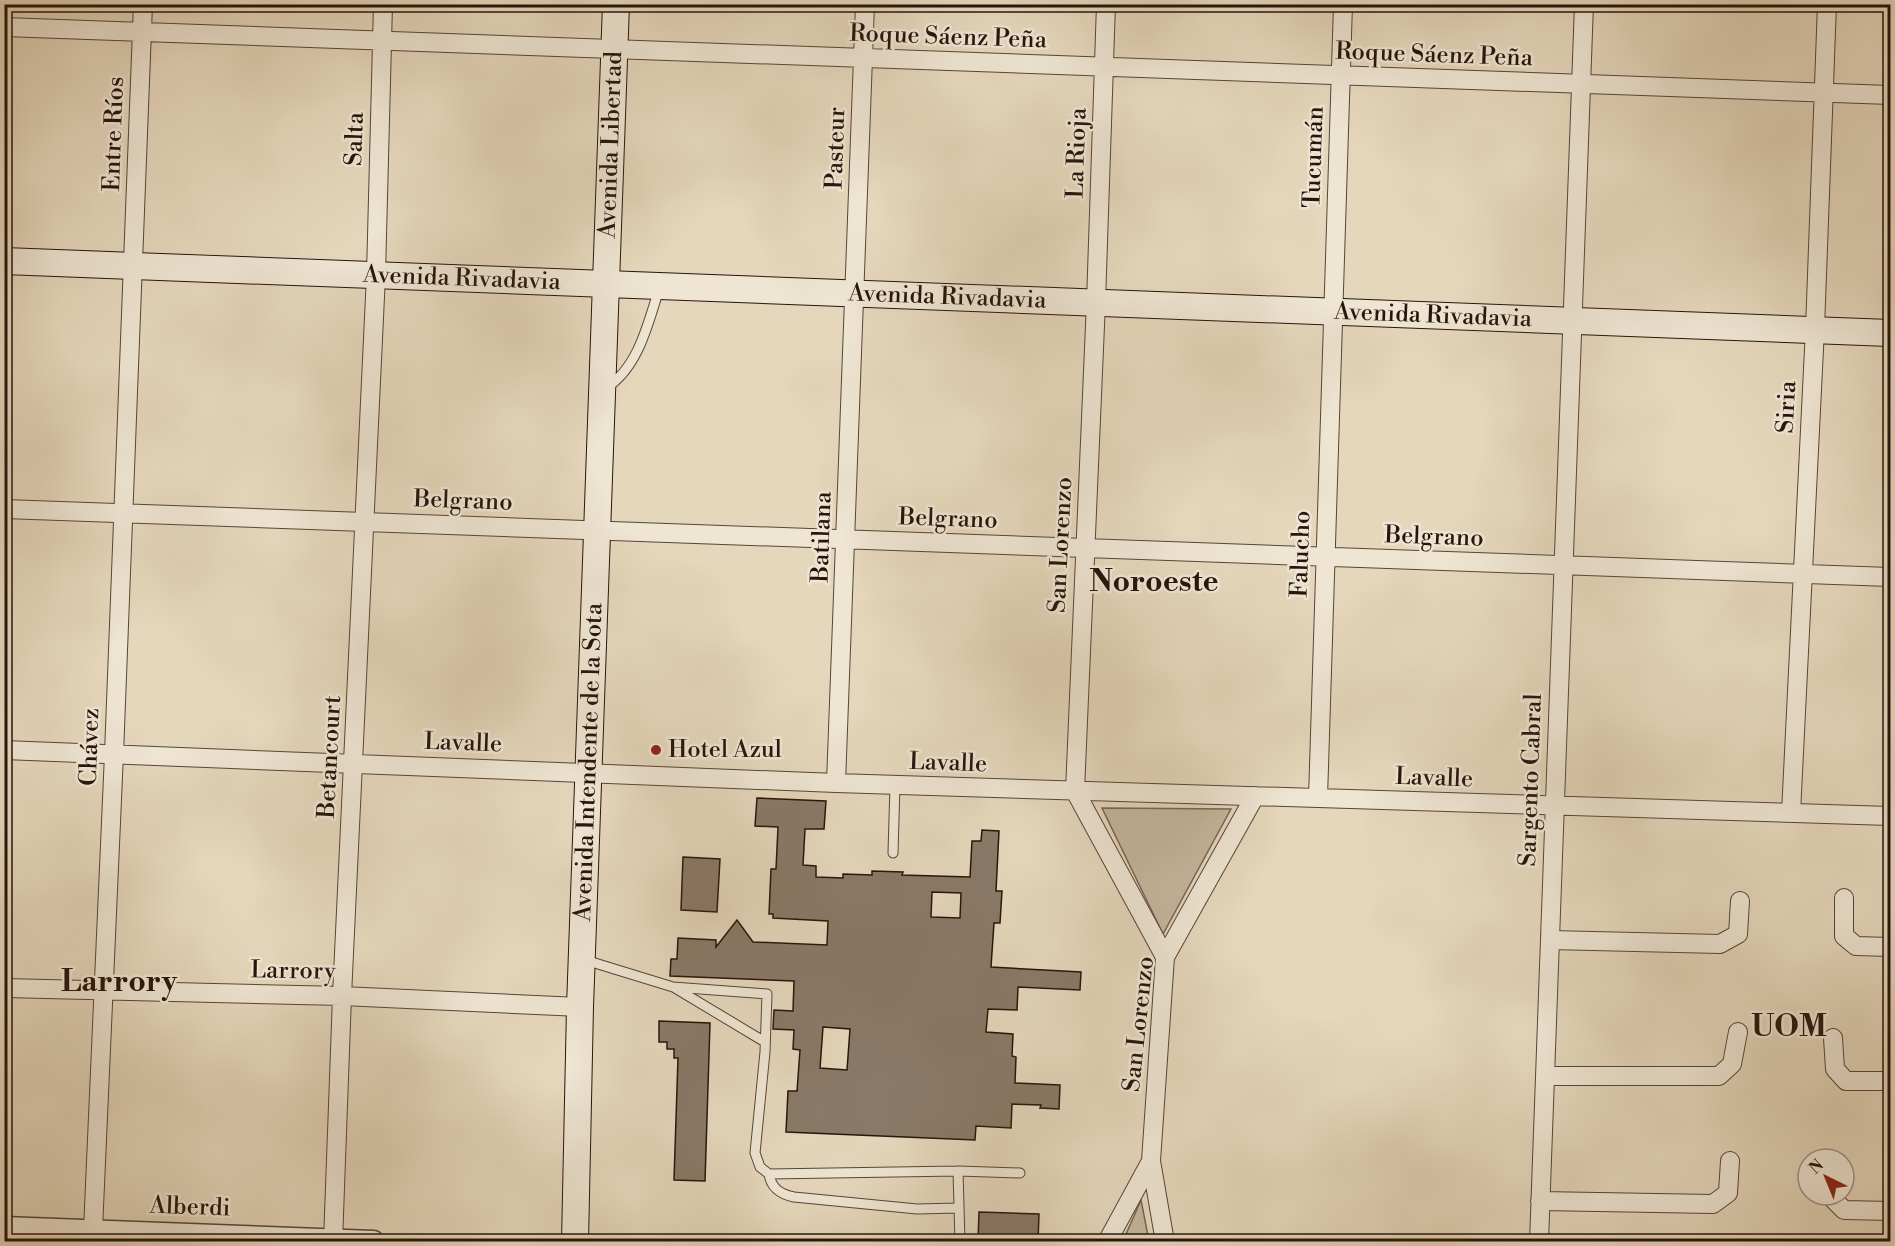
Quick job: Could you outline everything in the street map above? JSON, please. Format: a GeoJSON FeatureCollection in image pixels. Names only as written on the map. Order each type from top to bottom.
{"type":"FeatureCollection","features":[{"type":"Feature","properties":{"kind":"main road","name":"Avenida Libertad"},"geometry":{"type":"LineString","coordinates":[[605,284],[616,4]]}},
{"type":"Feature","properties":{"kind":"main road","name":"Avenida Rivadavia"},"geometry":{"type":"LineString","coordinates":[[4,261],[1890,333]]}},
{"type":"Feature","properties":{"kind":"main road","name":"Avenida Intendente de la Sota"},"geometry":{"type":"LineString","coordinates":[[574,1242],[605,284]]}},
{"type":"Feature","properties":{"kind":"street","name":"Entre Ríos"},"geometry":{"type":"LineString","coordinates":[[134,266],[143,4]]}},
{"type":"Feature","properties":{"kind":"street","name":"Salta"},"geometry":{"type":"LineString","coordinates":[[376,275],[383,4]]}},
{"type":"Feature","properties":{"kind":"street","name":"Pasteur"},"geometry":{"type":"LineString","coordinates":[[855,293],[865,4]]}},
{"type":"Feature","properties":{"kind":"street","name":"La Rioja"},"geometry":{"type":"LineString","coordinates":[[1096,302],[1106,4]]}},
{"type":"Feature","properties":{"kind":"street","name":"Tucumán"},"geometry":{"type":"LineString","coordinates":[[1332,311],[1343,4]]}},
{"type":"Feature","properties":{"kind":"street","name":"Sargento Cabral"},"geometry":{"type":"LineString","coordinates":[[1539,1242],[1584,4]]}},
{"type":"Feature","properties":{"kind":"street","name":"Siria"},"geometry":{"type":"LineString","coordinates":[[1791,813],[1815,329],[1827,4]]}},
{"type":"Feature","properties":{"kind":"street","name":"Roque Sáenz Peña"},"geometry":{"type":"LineString","coordinates":[[4,27],[1890,95]]}},
{"type":"Feature","properties":{"kind":"street","name":"Chávez"},"geometry":{"type":"LineString","coordinates":[[93,1230],[134,266]]}},
{"type":"Feature","properties":{"kind":"street","name":"Betancourt"},"geometry":{"type":"LineString","coordinates":[[333,1240],[342,996],[376,275]]}},
{"type":"Feature","properties":{"kind":"street","name":"Batilana"},"geometry":{"type":"LineString","coordinates":[[836,783],[855,293]]}},
{"type":"Feature","properties":{"kind":"street","name":"San Lorenzo"},"geometry":{"type":"LineString","coordinates":[[1075,791],[1096,302]]}},
{"type":"Feature","properties":{"kind":"street","name":"Falucho"},"geometry":{"type":"LineString","coordinates":[[1318,798],[1332,311]]}},
{"type":"Feature","properties":{"kind":"street","name":"Belgrano"},"geometry":{"type":"LineString","coordinates":[[4,509],[1890,577]]}},
{"type":"Feature","properties":{"kind":"street","name":"Lavalle"},"geometry":{"type":"LineString","coordinates":[[4,750],[836,783],[1890,816]]}},
{"type":"Feature","properties":{"kind":"street"},"geometry":{"type":"LineString","coordinates":[[1075,791],[1165,957]]}},
{"type":"Feature","properties":{"kind":"street","name":"San Lorenzo"},"geometry":{"type":"LineString","coordinates":[[1165,1242],[1151,1161],[1165,957],[1255,796]]}},
{"type":"Feature","properties":{"kind":"street"},"geometry":{"type":"LineString","coordinates":[[1844,898],[1844,936],[1856,946],[1890,947]]}},
{"type":"Feature","properties":{"kind":"street"},"geometry":{"type":"LineString","coordinates":[[1550,940],[1720,944],[1738,934],[1740,901]]}},
{"type":"Feature","properties":{"kind":"street","name":"Larrory"},"geometry":{"type":"LineString","coordinates":[[4,988],[342,996],[580,1007]]}},
{"type":"Feature","properties":{"kind":"street"},"geometry":{"type":"LineString","coordinates":[[1545,1076],[1719,1076],[1732,1064],[1738,1032]]}},
{"type":"Feature","properties":{"kind":"street"},"geometry":{"type":"LineString","coordinates":[[1833,1038],[1835,1069],[1846,1081],[1890,1081]]}},
{"type":"Feature","properties":{"kind":"street"},"geometry":{"type":"LineString","coordinates":[[1107,1242],[1151,1161]]}},
{"type":"Feature","properties":{"kind":"street"},"geometry":{"type":"LineString","coordinates":[[1540,1200],[1713,1204],[1728,1193],[1730,1161]]}},
{"type":"Feature","properties":{"kind":"street"},"geometry":{"type":"LineString","coordinates":[[1841,1207],[1844,1210],[1890,1212]]}},
{"type":"Feature","properties":{"kind":"street","name":"Alberdi"},"geometry":{"type":"LineString","coordinates":[[10,1233],[93,1230],[373,1242]]}},
{"type":"Feature","properties":{"kind":"lane"},"geometry":{"type":"LineString","coordinates":[[601,391],[622,376],[634,355],[645,334],[660,286]]}},
{"type":"Feature","properties":{"kind":"lane"},"geometry":{"type":"LineString","coordinates":[[893,853],[895,785]]}},
{"type":"Feature","properties":{"kind":"lane"},"geometry":{"type":"LineString","coordinates":[[582,959],[673,987],[768,993],[755,1153],[760,1167],[769,1174],[958,1171],[1020,1173]]}},
{"type":"Feature","properties":{"kind":"lane"},"geometry":{"type":"LineString","coordinates":[[673,987],[765,1042]]}},
{"type":"Feature","properties":{"kind":"lane"},"geometry":{"type":"LineString","coordinates":[[958,1171],[960,1242]]}},
{"type":"Feature","properties":{"kind":"lane"},"geometry":{"type":"LineString","coordinates":[[769,1174],[774,1188],[782,1194],[794,1197],[916,1209],[959,1208]]}},
{"type":"Feature","properties":{"kind":"shaded area"},"geometry":{"type":"Polygon","coordinates":[[[1102,808],[1231,809],[1163,934],[1102,808]]]}},
{"type":"Feature","properties":{"kind":"shaded area"},"geometry":{"type":"Polygon","coordinates":[[[1141,1200],[1149,1241],[1123,1241],[1141,1200]]]}},
{"type":"Feature","properties":{"kind":"building"},"geometry":{"type":"Polygon","coordinates":[[[757,798],[826,801],[824,829],[805,829],[803,865],[816,866],[816,877],[843,878],[843,874],[872,875],[872,871],[903,872],[902,875],[970,877],[972,841],[981,841],[982,830],[999,831],[996,891],[1002,891],[1000,923],[994,923],[991,967],[1081,972],[1080,990],[1018,987],[1017,1010],[988,1009],[986,1032],[1013,1034],[1012,1056],[1016,1057],[1015,1083],[1060,1085],[1059,1109],[1040,1108],[1041,1105],[1012,1104],[1011,1128],[976,1126],[975,1140],[786,1132],[788,1091],[797,1091],[800,1050],[793,1049],[794,1030],[773,1029],[774,1010],[793,1011],[794,981],[670,976],[671,959],[677,959],[678,938],[716,940],[716,947],[737,920],[753,942],[827,945],[828,921],[773,918],[773,914],[769,914],[771,869],[776,869],[778,827],[755,826],[757,798]],[[932,892],[931,917],[960,918],[961,893],[932,892]],[[823,1027],[820,1068],[847,1070],[850,1029],[823,1027]]]}},
{"type":"Feature","properties":{"kind":"building"},"geometry":{"type":"Polygon","coordinates":[[[683,857],[720,859],[717,912],[681,910],[683,857]]]}},
{"type":"Feature","properties":{"kind":"building"},"geometry":{"type":"Polygon","coordinates":[[[659,1021],[710,1023],[705,1181],[674,1180],[678,1058],[674,1058],[674,1049],[667,1049],[667,1042],[659,1042],[659,1021]]]}},
{"type":"Feature","properties":{"kind":"building"},"geometry":{"type":"Polygon","coordinates":[[[979,1212],[1039,1214],[1038,1242],[978,1241],[979,1212]]]}},
{"type":"Feature","properties":{"kind":"place","name":"Hotel Azul"},"geometry":{"type":"Point","coordinates":[656,750]}},
{"type":"Feature","properties":{"kind":"district","name":"Noroeste"},"geometry":{"type":"Point","coordinates":[1154,582]}},
{"type":"Feature","properties":{"kind":"district","name":"Larrory"},"geometry":{"type":"Point","coordinates":[119,982]}},
{"type":"Feature","properties":{"kind":"district","name":"UOM"},"geometry":{"type":"Point","coordinates":[1789,1027]}}]}
